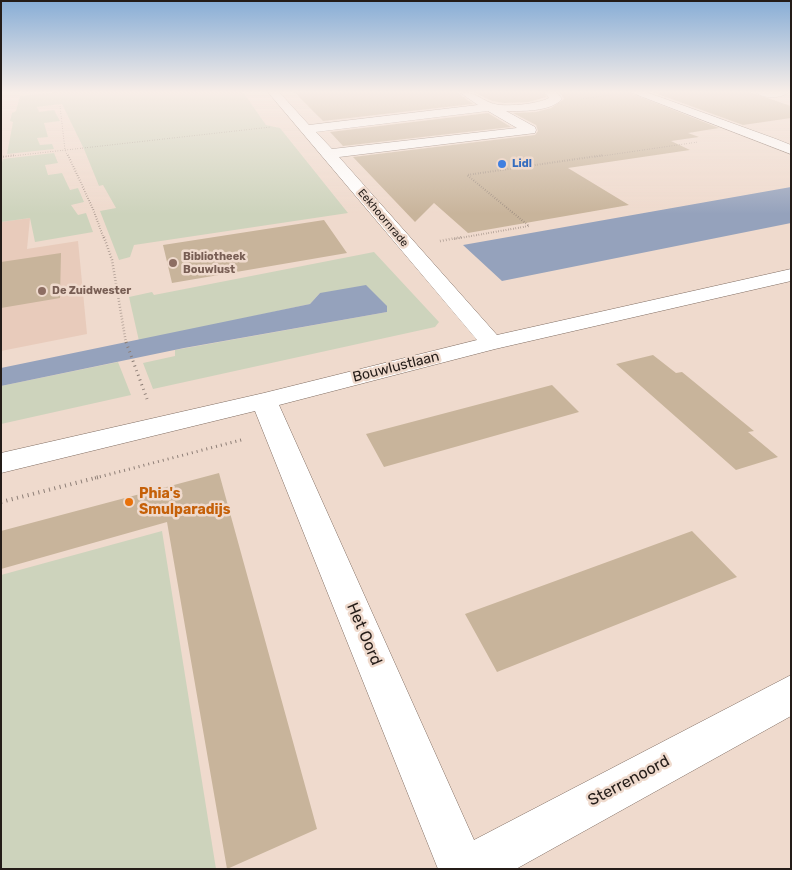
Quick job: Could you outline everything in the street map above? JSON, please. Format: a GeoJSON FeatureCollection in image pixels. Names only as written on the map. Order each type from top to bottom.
{"type":"FeatureCollection","features":[{"type":"Feature","properties":{"kind":"street","name":"Eekhoornrade"},"geometry":{"type":"LineString","coordinates":[[309,133],[492,343]]}},
{"type":"Feature","properties":{"kind":"street"},"geometry":{"type":"LineString","coordinates":[[329,154],[508,133]]}},
{"type":"Feature","properties":{"kind":"street"},"geometry":{"type":"LineString","coordinates":[[738,133],[791,155]]}},
{"type":"Feature","properties":{"kind":"street"},"geometry":{"type":"LineString","coordinates":[[748,133],[791,150]]}},
{"type":"Feature","properties":{"kind":"street","name":"Bouwlustlaan"},"geometry":{"type":"LineString","coordinates":[[1,463],[492,343],[788,279]]}},
{"type":"Feature","properties":{"kind":"street","name":"Het Oord"},"geometry":{"type":"LineString","coordinates":[[264,400],[462,869]]}},
{"type":"Feature","properties":{"kind":"street","name":"Sterrenoord"},"geometry":{"type":"LineString","coordinates":[[468,869],[791,694]]}},
{"type":"Feature","properties":{"kind":"path"},"geometry":{"type":"LineString","coordinates":[[63,133],[65,150],[93,209],[112,260],[125,340],[135,365]]}},
{"type":"Feature","properties":{"kind":"path"},"geometry":{"type":"LineString","coordinates":[[1,156],[238,133]]}},
{"type":"Feature","properties":{"kind":"path"},"geometry":{"type":"LineString","coordinates":[[408,247],[529,226],[467,175],[706,140]]}},
{"type":"Feature","properties":{"kind":"shaded area","name":"De Zuidwester"},"geometry":{"type":"Polygon","coordinates":[[[30,218],[27,249],[78,241],[87,334],[1,351],[1,222],[30,218]]]}},
{"type":"Feature","properties":{"kind":"green space"},"geometry":{"type":"Polygon","coordinates":[[[11,133],[47,133],[48,137],[37,138],[40,145],[52,144],[54,149],[7,154],[11,133]]]}},
{"type":"Feature","properties":{"kind":"green space"},"geometry":{"type":"Polygon","coordinates":[[[76,133],[284,133],[348,213],[134,245],[130,257],[119,260],[100,211],[116,208],[103,185],[99,186],[76,133]]]}},
{"type":"Feature","properties":{"kind":"green space"},"geometry":{"type":"Polygon","coordinates":[[[54,153],[58,163],[45,165],[48,175],[62,173],[70,190],[78,188],[84,202],[71,205],[78,215],[86,213],[93,232],[35,242],[30,218],[1,222],[1,166],[3,159],[54,153]]]}},
{"type":"Feature","properties":{"kind":"green space"},"geometry":{"type":"Polygon","coordinates":[[[374,252],[439,322],[435,327],[153,389],[143,363],[175,356],[175,350],[387,312],[320,293],[310,304],[139,341],[129,297],[152,292],[154,295],[374,252]]]}},
{"type":"Feature","properties":{"kind":"green space"},"geometry":{"type":"Polygon","coordinates":[[[118,362],[131,395],[1,424],[1,386],[118,362]]]}},
{"type":"Feature","properties":{"kind":"green space"},"geometry":{"type":"Polygon","coordinates":[[[162,531],[216,869],[1,869],[1,575],[162,531]]]}},
{"type":"Feature","properties":{"kind":"water"},"geometry":{"type":"Polygon","coordinates":[[[791,187],[791,223],[502,281],[463,245],[791,187]]]}},
{"type":"Feature","properties":{"kind":"water"},"geometry":{"type":"Polygon","coordinates":[[[366,285],[387,306],[387,312],[184,348],[1,386],[1,368],[310,304],[320,293],[366,285]]]}},
{"type":"Feature","properties":{"kind":"building"},"geometry":{"type":"Polygon","coordinates":[[[331,133],[461,133],[343,146],[331,133]]]}},
{"type":"Feature","properties":{"kind":"building"},"geometry":{"type":"Polygon","coordinates":[[[537,133],[690,133],[688,133],[699,137],[671,141],[690,150],[568,168],[629,205],[468,233],[434,203],[415,222],[353,157],[535,135],[537,133]]]}},
{"type":"Feature","properties":{"kind":"building"},"geometry":{"type":"Polygon","coordinates":[[[324,220],[347,253],[172,283],[163,245],[324,220]]]}},
{"type":"Feature","properties":{"kind":"building"},"geometry":{"type":"Polygon","coordinates":[[[61,253],[60,298],[1,308],[1,262],[61,253]]]}},
{"type":"Feature","properties":{"kind":"building"},"geometry":{"type":"Polygon","coordinates":[[[653,355],[676,373],[682,372],[754,431],[748,432],[778,457],[736,470],[616,364],[653,355]]]}},
{"type":"Feature","properties":{"kind":"building"},"geometry":{"type":"Polygon","coordinates":[[[552,385],[579,412],[384,467],[366,434],[552,385]]]}},
{"type":"Feature","properties":{"kind":"building"},"geometry":{"type":"Polygon","coordinates":[[[219,473],[317,829],[227,869],[167,522],[1,569],[1,531],[219,473]]]}},
{"type":"Feature","properties":{"kind":"building"},"geometry":{"type":"Polygon","coordinates":[[[692,531],[737,577],[497,672],[465,614],[692,531]]]}},
{"type":"Feature","properties":{"kind":"place","name":"Lidl"},"geometry":{"type":"Point","coordinates":[502,164]}},
{"type":"Feature","properties":{"kind":"place","name":"Bibliotheek Bouwlust"},"geometry":{"type":"Point","coordinates":[173,263]}},
{"type":"Feature","properties":{"kind":"place","name":"De Zuidwester"},"geometry":{"type":"Point","coordinates":[42,291]}},
{"type":"Feature","properties":{"kind":"place","name":"Phia's Smulparadijs"},"geometry":{"type":"Point","coordinates":[129,502]}}]}
